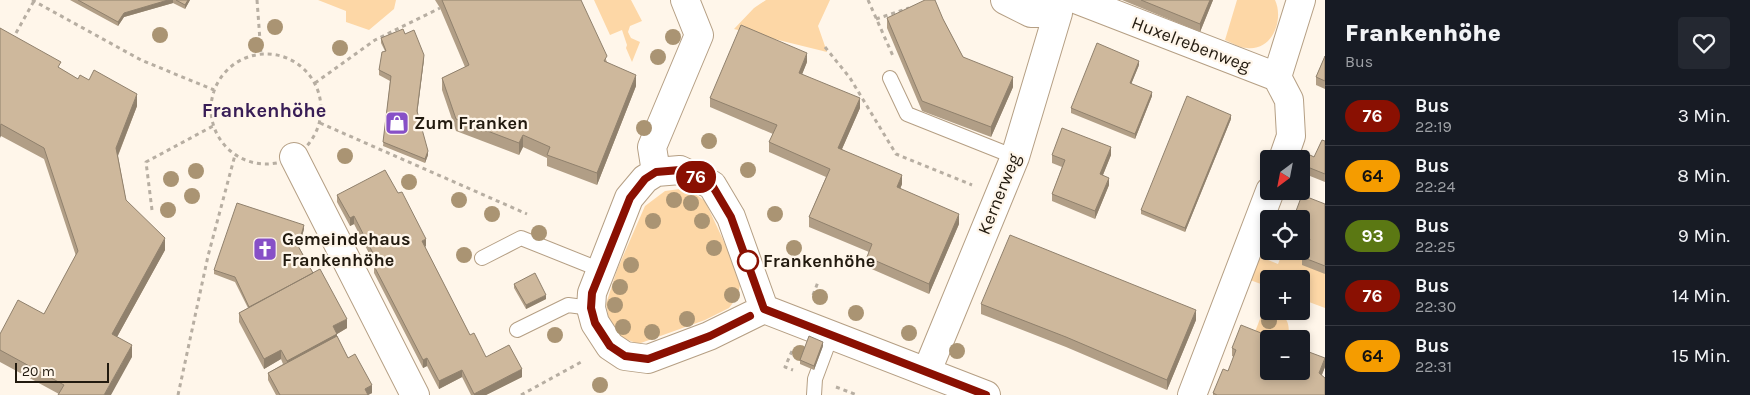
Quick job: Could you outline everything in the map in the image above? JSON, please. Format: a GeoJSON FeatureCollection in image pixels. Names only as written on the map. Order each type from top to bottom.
{"type":"FeatureCollection","features":[{"type":"Feature","properties":{"kind":"street"},"geometry":{"type":"LineString","coordinates":[[656,172],[652,148],[699,35],[684,0]]}},
{"type":"Feature","properties":{"kind":"street"},"geometry":{"type":"LineString","coordinates":[[1005,0],[1031,13],[1065,4]]}},
{"type":"Feature","properties":{"kind":"street"},"geometry":{"type":"LineString","coordinates":[[1286,150],[1291,136],[1288,100],[1277,77],[1301,0]]}},
{"type":"Feature","properties":{"kind":"street","name":"Huxelrebenweg"},"geometry":{"type":"LineString","coordinates":[[1065,4],[1277,77]]}},
{"type":"Feature","properties":{"kind":"street","name":"Kernerweg"},"geometry":{"type":"LineString","coordinates":[[927,371],[1015,157],[1065,4]]}},
{"type":"Feature","properties":{"kind":"street"},"geometry":{"type":"LineString","coordinates":[[294,157],[415,395]]}},
{"type":"Feature","properties":{"kind":"street"},"geometry":{"type":"LineString","coordinates":[[764,309],[710,336],[648,359],[625,356],[610,346],[595,323],[591,308],[592,293],[630,198],[645,179],[656,172],[680,170],[712,185],[731,217],[764,309],[986,395]]}},
{"type":"Feature","properties":{"kind":"street"},"geometry":{"type":"LineString","coordinates":[[1192,395],[1267,200]]}},
{"type":"Feature","properties":{"kind":"lane"},"geometry":{"type":"LineString","coordinates":[[890,78],[907,114],[1015,157]]}},
{"type":"Feature","properties":{"kind":"lane"},"geometry":{"type":"LineString","coordinates":[[482,258],[522,238],[601,270]]}},
{"type":"Feature","properties":{"kind":"lane"},"geometry":{"type":"LineString","coordinates":[[516,330],[568,305],[591,308]]}},
{"type":"Feature","properties":{"kind":"lane"},"geometry":{"type":"LineString","coordinates":[[814,395],[815,379],[831,336]]}},
{"type":"Feature","properties":{"kind":"path"},"geometry":{"type":"LineString","coordinates":[[16,33],[33,0],[141,60],[214,90]]}},
{"type":"Feature","properties":{"kind":"path"},"geometry":{"type":"LineString","coordinates":[[258,0],[261,54]]}},
{"type":"Feature","properties":{"kind":"path"},"geometry":{"type":"LineString","coordinates":[[868,0],[901,74],[890,78]]}},
{"type":"Feature","properties":{"kind":"path"},"geometry":{"type":"LineString","coordinates":[[876,19],[913,6]]}},
{"type":"Feature","properties":{"kind":"path"},"geometry":{"type":"LineString","coordinates":[[315,83],[375,40],[440,8]]}},
{"type":"Feature","properties":{"kind":"path"},"geometry":{"type":"LineString","coordinates":[[261,54],[277,56],[292,61],[305,71],[315,83],[320,103],[320,123],[306,148],[294,157],[280,163],[264,165],[249,162],[235,155],[222,142],[213,126],[211,108],[214,90],[222,76],[233,65],[246,58],[261,54]]}},
{"type":"Feature","properties":{"kind":"path"},"geometry":{"type":"LineString","coordinates":[[320,123],[534,217]]}},
{"type":"Feature","properties":{"kind":"path"},"geometry":{"type":"LineString","coordinates":[[152,210],[146,162],[213,126]]}},
{"type":"Feature","properties":{"kind":"path"},"geometry":{"type":"LineString","coordinates":[[178,395],[208,256],[235,155]]}},
{"type":"Feature","properties":{"kind":"path"},"geometry":{"type":"LineString","coordinates":[[521,395],[610,346]]}},
{"type":"Feature","properties":{"kind":"shaded area"},"geometry":{"type":"Polygon","coordinates":[[[318,0],[396,0],[394,9],[369,30],[346,22],[346,11],[318,0]]]}},
{"type":"Feature","properties":{"kind":"shaded area"},"geometry":{"type":"Polygon","coordinates":[[[594,0],[631,0],[642,21],[630,26],[628,32],[631,38],[640,42],[632,62],[626,48],[627,45],[622,30],[610,35],[594,0]]]}},
{"type":"Feature","properties":{"kind":"shaded area"},"geometry":{"type":"Polygon","coordinates":[[[766,0],[830,0],[818,26],[827,52],[734,29],[754,8],[766,0]]]}},
{"type":"Feature","properties":{"kind":"shaded area"},"geometry":{"type":"Polygon","coordinates":[[[1237,0],[1275,0],[1278,16],[1274,32],[1270,39],[1256,48],[1244,48],[1225,40],[1237,0]]]}},
{"type":"Feature","properties":{"kind":"shaded area"},"geometry":{"type":"Polygon","coordinates":[[[687,188],[705,201],[726,246],[740,285],[738,296],[729,308],[705,320],[638,344],[621,337],[610,325],[606,304],[617,270],[645,206],[665,191],[687,188]]]}},
{"type":"Feature","properties":{"kind":"shaded area"},"geometry":{"type":"Polygon","coordinates":[[[1310,247],[1325,274],[1325,308],[1310,302],[1310,270],[1260,270],[1260,284],[1250,280],[1258,256],[1260,260],[1268,260],[1278,264],[1280,260],[1310,260],[1310,247]]]}},
{"type":"Feature","properties":{"kind":"shaded area"},"geometry":{"type":"Polygon","coordinates":[[[1260,319],[1286,320],[1288,323],[1289,330],[1260,330],[1260,337],[1253,337],[1260,319]]]}},
{"type":"Feature","properties":{"kind":"building"},"geometry":{"type":"Polygon","coordinates":[[[78,0],[168,0],[124,13],[118,22],[78,0]]]}},
{"type":"Feature","properties":{"kind":"building"},"geometry":{"type":"Polygon","coordinates":[[[176,0],[188,0],[185,5],[176,0]]]}},
{"type":"Feature","properties":{"kind":"building"},"geometry":{"type":"Polygon","coordinates":[[[442,0],[581,0],[607,56],[604,61],[636,75],[597,173],[547,155],[550,147],[523,135],[519,143],[456,119],[442,78],[469,65],[442,0]]]}},
{"type":"Feature","properties":{"kind":"building"},"geometry":{"type":"Polygon","coordinates":[[[925,0],[935,0],[963,57],[1013,77],[991,127],[922,101],[887,18],[925,0]]]}},
{"type":"Feature","properties":{"kind":"building"},"geometry":{"type":"Polygon","coordinates":[[[1141,0],[1210,0],[1200,24],[1141,0]]]}},
{"type":"Feature","properties":{"kind":"building"},"geometry":{"type":"Polygon","coordinates":[[[741,25],[807,53],[799,73],[860,98],[838,148],[902,175],[897,187],[959,214],[929,284],[867,257],[872,244],[809,217],[830,169],[769,142],[777,125],[710,98],[741,25]]]}},
{"type":"Feature","properties":{"kind":"building"},"geometry":{"type":"Polygon","coordinates":[[[0,28],[61,62],[58,67],[78,79],[80,75],[89,80],[94,70],[137,94],[116,148],[126,200],[165,238],[112,334],[132,345],[104,395],[58,395],[64,385],[0,350],[0,334],[18,300],[44,314],[78,251],[44,148],[1,124],[0,126],[0,28]]]}},
{"type":"Feature","properties":{"kind":"building"},"geometry":{"type":"Polygon","coordinates":[[[403,29],[405,34],[414,30],[424,55],[417,111],[428,151],[425,159],[383,142],[391,76],[379,70],[382,52],[386,51],[381,38],[403,29]]]}},
{"type":"Feature","properties":{"kind":"building"},"geometry":{"type":"Polygon","coordinates":[[[1097,43],[1139,61],[1130,83],[1152,92],[1135,134],[1071,108],[1097,43]]]}},
{"type":"Feature","properties":{"kind":"building"},"geometry":{"type":"Polygon","coordinates":[[[1325,56],[1325,81],[1316,77],[1325,56]]]}},
{"type":"Feature","properties":{"kind":"building"},"geometry":{"type":"Polygon","coordinates":[[[1187,96],[1231,115],[1185,228],[1141,210],[1187,96]]]}},
{"type":"Feature","properties":{"kind":"building"},"geometry":{"type":"Polygon","coordinates":[[[1062,128],[1111,147],[1100,174],[1109,178],[1095,211],[1052,194],[1065,160],[1052,155],[1062,128]]]}},
{"type":"Feature","properties":{"kind":"building"},"geometry":{"type":"Polygon","coordinates":[[[1322,140],[1325,141],[1325,174],[1310,168],[1310,155],[1314,157],[1322,140]]]}},
{"type":"Feature","properties":{"kind":"building"},"geometry":{"type":"Polygon","coordinates":[[[385,170],[398,193],[402,192],[426,239],[422,241],[470,335],[474,333],[486,357],[509,345],[522,369],[474,394],[462,370],[439,381],[427,358],[423,360],[374,266],[378,263],[354,216],[350,218],[337,195],[385,170]]]}},
{"type":"Feature","properties":{"kind":"building"},"geometry":{"type":"Polygon","coordinates":[[[1310,198],[1325,204],[1325,266],[1310,260],[1310,210],[1296,210],[1300,200],[1310,200],[1310,198]]]}},
{"type":"Feature","properties":{"kind":"building"},"geometry":{"type":"Polygon","coordinates":[[[237,203],[304,225],[298,246],[313,273],[249,307],[235,277],[214,270],[237,203]]]}},
{"type":"Feature","properties":{"kind":"building"},"geometry":{"type":"Polygon","coordinates":[[[1010,235],[1196,310],[1167,380],[1066,337],[981,304],[1010,235]]]}},
{"type":"Feature","properties":{"kind":"building"},"geometry":{"type":"Polygon","coordinates":[[[320,269],[347,319],[333,326],[337,334],[287,361],[281,350],[264,359],[239,313],[320,269]]]}},
{"type":"Feature","properties":{"kind":"building"},"geometry":{"type":"Polygon","coordinates":[[[535,273],[546,295],[526,305],[514,284],[535,273]]]}},
{"type":"Feature","properties":{"kind":"building"},"geometry":{"type":"Polygon","coordinates":[[[1241,325],[1260,333],[1260,380],[1310,380],[1310,352],[1325,358],[1319,373],[1325,378],[1325,395],[1217,395],[1213,393],[1223,369],[1228,371],[1236,350],[1232,348],[1241,325]]]}},
{"type":"Feature","properties":{"kind":"building"},"geometry":{"type":"Polygon","coordinates":[[[337,336],[348,358],[355,354],[372,385],[365,389],[368,395],[280,395],[268,373],[337,336]]]}},
{"type":"Feature","properties":{"kind":"building"},"geometry":{"type":"Polygon","coordinates":[[[809,336],[823,342],[814,366],[800,360],[809,336]]]}},
{"type":"Feature","properties":{"kind":"bus line","name":"76"},"geometry":{"type":"LineString","coordinates":[[750,316],[710,336],[648,359],[625,356],[610,346],[595,323],[591,308],[592,293],[630,198],[645,179],[656,172],[680,170],[712,185],[731,217],[764,309],[986,395]]}},
{"type":"Feature","properties":{"kind":"place","name":"Zum Franken"},"geometry":{"type":"Point","coordinates":[397,123]}},
{"type":"Feature","properties":{"kind":"place","name":"Gemeindehaus Frankenhöhe"},"geometry":{"type":"Point","coordinates":[265,249]}},
{"type":"Feature","properties":{"kind":"place","name":"Frankenhöhe"},"geometry":{"type":"Point","coordinates":[748,261]}},
{"type":"Feature","properties":{"kind":"district","name":"Frankenhöhe"},"geometry":{"type":"Point","coordinates":[264,110]}}]}
